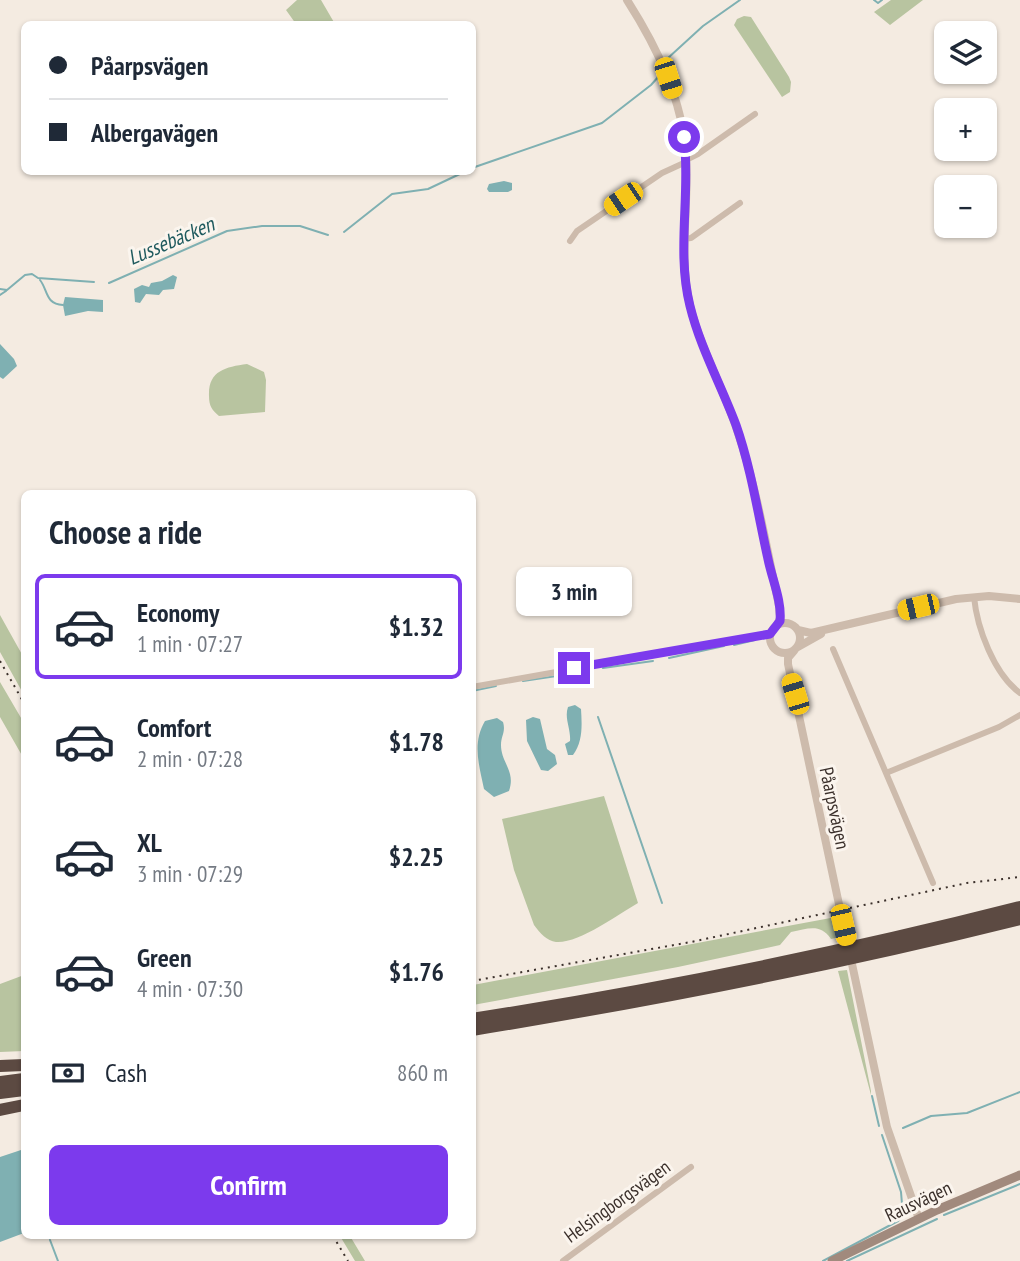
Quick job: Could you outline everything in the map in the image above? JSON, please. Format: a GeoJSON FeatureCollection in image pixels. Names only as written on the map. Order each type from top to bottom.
{"type":"FeatureCollection","features":[{"type":"Feature","properties":{"kind":"highway"},"geometry":{"type":"LineString","coordinates":[[476,1018],[699,978],[1020,907]]}},
{"type":"Feature","properties":{"kind":"highway"},"geometry":{"type":"LineString","coordinates":[[476,1029],[711,987],[1020,919]]}},
{"type":"Feature","properties":{"kind":"highway"},"geometry":{"type":"LineString","coordinates":[[0,1066],[21,1065]]}},
{"type":"Feature","properties":{"kind":"highway"},"geometry":{"type":"LineString","coordinates":[[0,1082],[21,1079]]}},
{"type":"Feature","properties":{"kind":"highway"},"geometry":{"type":"LineString","coordinates":[[0,1093],[21,1090]]}},
{"type":"Feature","properties":{"kind":"highway"},"geometry":{"type":"LineString","coordinates":[[0,1110],[21,1106]]}},
{"type":"Feature","properties":{"kind":"main road","name":"Rausvägen"},"geometry":{"type":"LineString","coordinates":[[832,1261],[1020,1175]]}},
{"type":"Feature","properties":{"kind":"street"},"geometry":{"type":"LineString","coordinates":[[627,0],[664,68],[682,128],[686,161],[683,239],[685,276],[700,337],[722,387],[743,449],[776,590],[780,614],[777,625],[770,634],[770,642],[774,649],[783,654],[836,627]]}},
{"type":"Feature","properties":{"kind":"street"},"geometry":{"type":"LineString","coordinates":[[570,241],[577,231],[654,178],[698,154],[755,114]]}},
{"type":"Feature","properties":{"kind":"street"},"geometry":{"type":"LineString","coordinates":[[683,239],[691,238],[740,203]]}},
{"type":"Feature","properties":{"kind":"street"},"geometry":{"type":"LineString","coordinates":[[776,590],[800,638],[795,650]]}},
{"type":"Feature","properties":{"kind":"street"},"geometry":{"type":"LineString","coordinates":[[777,625],[786,623],[808,634],[944,601],[974,597],[1020,598]]}},
{"type":"Feature","properties":{"kind":"street"},"geometry":{"type":"LineString","coordinates":[[974,597],[980,626],[998,670],[1020,693]]}},
{"type":"Feature","properties":{"kind":"street"},"geometry":{"type":"LineString","coordinates":[[476,686],[770,634]]}},
{"type":"Feature","properties":{"kind":"street","name":"Påarpsvägen"},"geometry":{"type":"LineString","coordinates":[[774,649],[791,680]]}},
{"type":"Feature","properties":{"kind":"street"},"geometry":{"type":"LineString","coordinates":[[833,649],[933,883]]}},
{"type":"Feature","properties":{"kind":"street","name":"Påarpsvägen"},"geometry":{"type":"LineString","coordinates":[[795,650],[788,660],[791,680],[847,942]]}},
{"type":"Feature","properties":{"kind":"street"},"geometry":{"type":"LineString","coordinates":[[886,773],[999,727],[1020,715]]}},
{"type":"Feature","properties":{"kind":"street"},"geometry":{"type":"LineString","coordinates":[[852,964],[887,1127],[919,1219]]}},
{"type":"Feature","properties":{"kind":"street","name":"Helsingborgsvägen"},"geometry":{"type":"LineString","coordinates":[[563,1261],[691,1167]]}},
{"type":"Feature","properties":{"kind":"green space"},"geometry":{"type":"Polygon","coordinates":[[[297,0],[321,0],[333,21],[294,21],[286,10],[297,0]]]}},
{"type":"Feature","properties":{"kind":"green space"},"geometry":{"type":"Polygon","coordinates":[[[891,0],[923,0],[890,25],[874,12],[891,0]]]}},
{"type":"Feature","properties":{"kind":"green space"},"geometry":{"type":"Polygon","coordinates":[[[751,17],[789,77],[790,92],[782,97],[734,25],[737,19],[751,17]]]}},
{"type":"Feature","properties":{"kind":"green space"},"geometry":{"type":"Polygon","coordinates":[[[247,364],[264,372],[265,412],[219,416],[210,402],[211,381],[225,369],[247,364]]]}},
{"type":"Feature","properties":{"kind":"green space"},"geometry":{"type":"Polygon","coordinates":[[[0,615],[21,653],[21,690],[0,652],[0,615]]]}},
{"type":"Feature","properties":{"kind":"green space"},"geometry":{"type":"Polygon","coordinates":[[[0,682],[21,718],[21,754],[0,717],[0,682]]]}},
{"type":"Feature","properties":{"kind":"green space"},"geometry":{"type":"Polygon","coordinates":[[[604,796],[638,903],[587,933],[565,941],[553,941],[534,925],[514,870],[502,819],[604,796]]]}},
{"type":"Feature","properties":{"kind":"green space"},"geometry":{"type":"Polygon","coordinates":[[[836,917],[840,937],[831,939],[827,934],[813,928],[791,932],[780,945],[476,1004],[476,984],[836,917]]]}},
{"type":"Feature","properties":{"kind":"green space"},"geometry":{"type":"Polygon","coordinates":[[[847,970],[871,1091],[871,1095],[838,971],[847,970]]]}},
{"type":"Feature","properties":{"kind":"green space"},"geometry":{"type":"Polygon","coordinates":[[[21,976],[21,1051],[0,1052],[0,984],[21,976]]]}},
{"type":"Feature","properties":{"kind":"green space"},"geometry":{"type":"Polygon","coordinates":[[[342,1239],[352,1239],[365,1261],[355,1261],[342,1239]]]}},
{"type":"Feature","properties":{"kind":"water"},"geometry":{"type":"Polygon","coordinates":[[[504,181],[512,183],[512,190],[489,192],[487,189],[489,184],[504,181]]]}},
{"type":"Feature","properties":{"kind":"water"},"geometry":{"type":"Polygon","coordinates":[[[173,275],[177,277],[174,289],[163,290],[159,295],[146,294],[140,303],[135,302],[134,289],[142,285],[149,287],[151,283],[173,275]]]}},
{"type":"Feature","properties":{"kind":"water"},"geometry":{"type":"Polygon","coordinates":[[[65,297],[103,300],[103,312],[88,311],[65,316],[65,297]]]}},
{"type":"Feature","properties":{"kind":"water"},"geometry":{"type":"Polygon","coordinates":[[[0,344],[17,366],[3,379],[0,377],[0,344]]]}},
{"type":"Feature","properties":{"kind":"water"},"geometry":{"type":"Polygon","coordinates":[[[575,705],[581,709],[581,733],[579,745],[573,755],[568,755],[565,744],[570,741],[567,711],[568,707],[575,705]]]}},
{"type":"Feature","properties":{"kind":"water"},"geometry":{"type":"Polygon","coordinates":[[[533,717],[540,719],[547,749],[555,755],[557,764],[548,771],[541,770],[527,741],[526,720],[533,717]]]}},
{"type":"Feature","properties":{"kind":"water"},"geometry":{"type":"Polygon","coordinates":[[[497,718],[504,725],[502,751],[510,772],[511,784],[509,791],[494,797],[484,789],[478,746],[485,721],[497,718]]]}},
{"type":"Feature","properties":{"kind":"water"},"geometry":{"type":"Polygon","coordinates":[[[21,1150],[21,1234],[0,1242],[0,1157],[21,1150]]]}},
{"type":"Feature","properties":{"kind":"waterway","name":"Lussebäcken"},"geometry":{"type":"LineString","coordinates":[[668,58],[703,26],[740,0]]}},
{"type":"Feature","properties":{"kind":"waterway","name":"Lussebäcken"},"geometry":{"type":"LineString","coordinates":[[874,0],[878,3],[882,0]]}},
{"type":"Feature","properties":{"kind":"waterway","name":"Lussebäcken"},"geometry":{"type":"LineString","coordinates":[[476,167],[602,123],[659,76]]}},
{"type":"Feature","properties":{"kind":"waterway","name":"Lussebäcken"},"geometry":{"type":"LineString","coordinates":[[344,232],[392,194],[428,189],[458,175]]}},
{"type":"Feature","properties":{"kind":"waterway","name":"Lussebäcken"},"geometry":{"type":"LineString","coordinates":[[109,283],[227,231],[262,226],[300,226],[328,235]]}},
{"type":"Feature","properties":{"kind":"waterway","name":"Lussebäcken"},"geometry":{"type":"LineString","coordinates":[[0,289],[7,290],[25,275],[32,274],[38,278],[94,282]]}},
{"type":"Feature","properties":{"kind":"waterway"},"geometry":{"type":"LineString","coordinates":[[40,280],[50,299],[63,305]]}},
{"type":"Feature","properties":{"kind":"waterway","name":"Lussebäcken"},"geometry":{"type":"LineString","coordinates":[[0,295],[6,291]]}},
{"type":"Feature","properties":{"kind":"waterway"},"geometry":{"type":"LineString","coordinates":[[734,645],[755,640]]}},
{"type":"Feature","properties":{"kind":"waterway"},"geometry":{"type":"LineString","coordinates":[[669,658],[724,646]]}},
{"type":"Feature","properties":{"kind":"waterway"},"geometry":{"type":"LineString","coordinates":[[603,668],[653,661]]}},
{"type":"Feature","properties":{"kind":"waterway"},"geometry":{"type":"LineString","coordinates":[[523,681],[570,674]]}},
{"type":"Feature","properties":{"kind":"waterway"},"geometry":{"type":"LineString","coordinates":[[476,690],[496,686]]}},
{"type":"Feature","properties":{"kind":"waterway"},"geometry":{"type":"LineString","coordinates":[[598,717],[662,903]]}},
{"type":"Feature","properties":{"kind":"waterway"},"geometry":{"type":"LineString","coordinates":[[903,1128],[931,1116],[967,1113],[1020,1092]]}},
{"type":"Feature","properties":{"kind":"waterway"},"geometry":{"type":"LineString","coordinates":[[872,1096],[879,1126]]}},
{"type":"Feature","properties":{"kind":"waterway"},"geometry":{"type":"LineString","coordinates":[[823,1261],[903,1216],[901,1192],[882,1135]]}},
{"type":"Feature","properties":{"kind":"waterway"},"geometry":{"type":"LineString","coordinates":[[944,1215],[1020,1184]]}},
{"type":"Feature","properties":{"kind":"waterway"},"geometry":{"type":"LineString","coordinates":[[847,1261],[937,1219]]}},
{"type":"Feature","properties":{"kind":"waterway"},"geometry":{"type":"LineString","coordinates":[[50,1240],[58,1261]]}},
{"type":"Feature","properties":{"kind":"railway"},"geometry":{"type":"LineString","coordinates":[[0,661],[21,698]]}},
{"type":"Feature","properties":{"kind":"railway"},"geometry":{"type":"LineString","coordinates":[[476,980],[691,942],[967,883],[1020,877]]}},
{"type":"Feature","properties":{"kind":"railway"},"geometry":{"type":"LineString","coordinates":[[335,1239],[348,1261]]}},
{"type":"Feature","properties":{"kind":"route"},"geometry":{"type":"LineString","coordinates":[[574,668],[770,634],[780,621],[776,590],[743,449],[693,318],[690,303],[683,239],[686,162],[684,137]]}}]}
